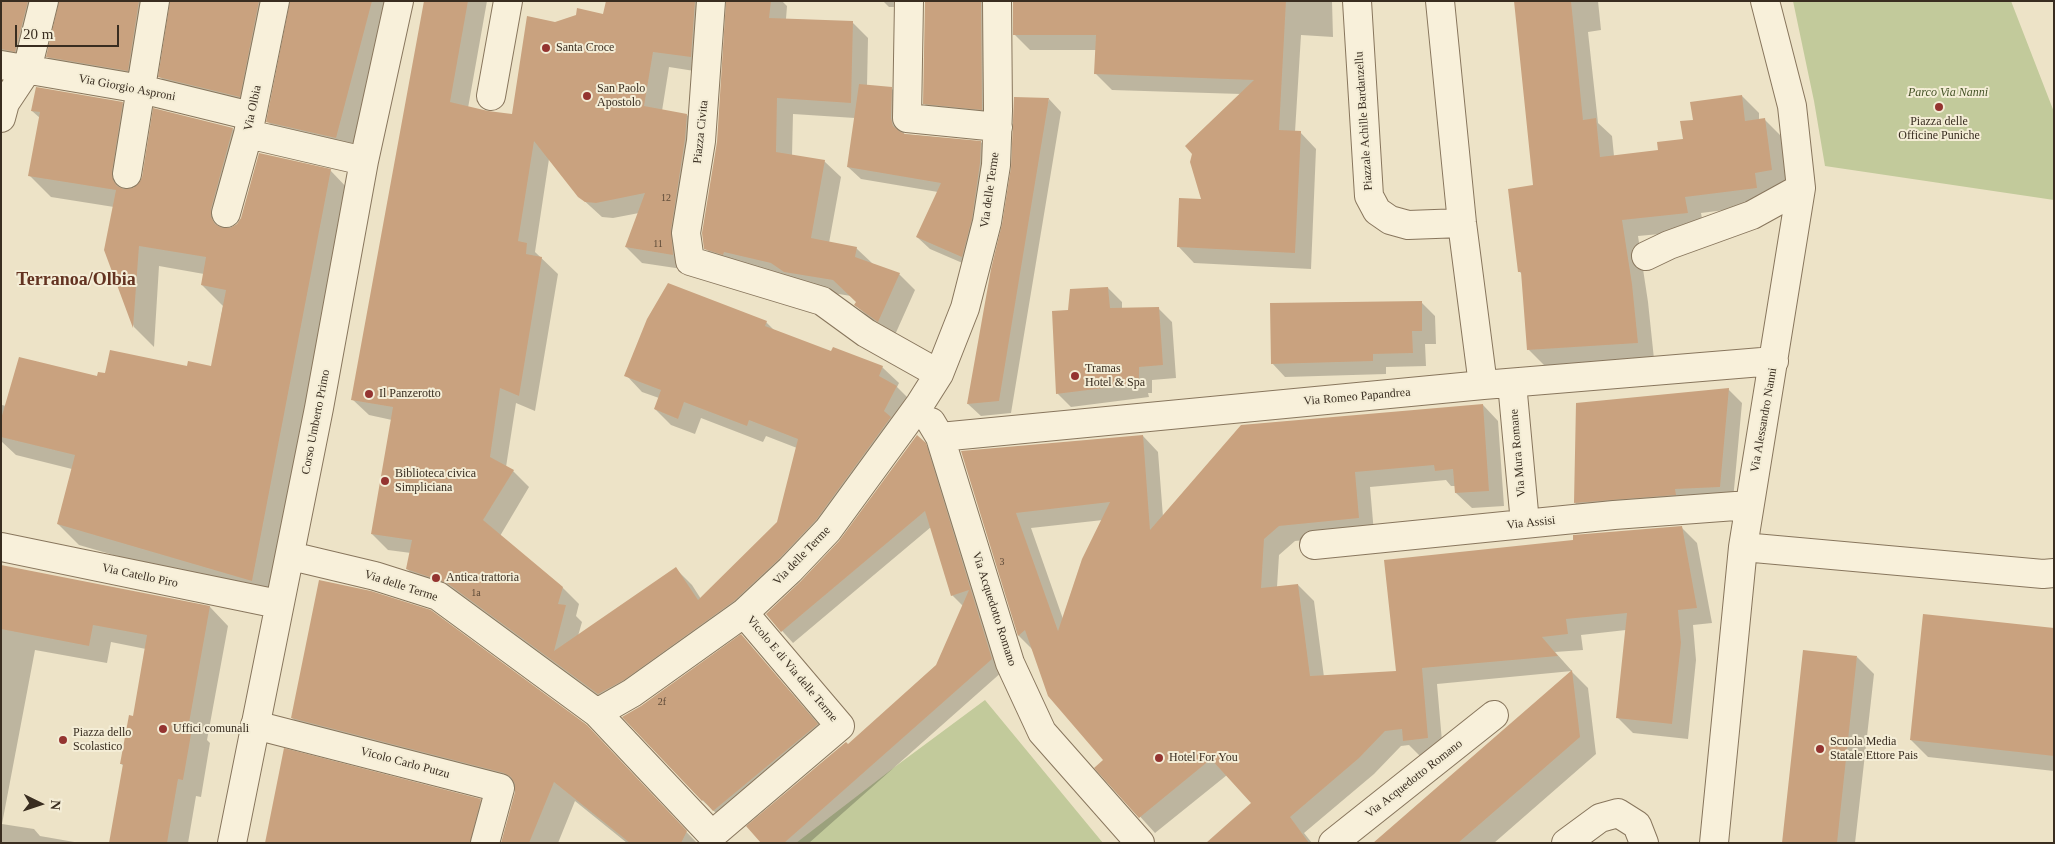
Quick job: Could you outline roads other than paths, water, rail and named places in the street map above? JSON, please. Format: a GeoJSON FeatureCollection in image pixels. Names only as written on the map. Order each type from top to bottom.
{"type":"FeatureCollection","features":[{"type":"Feature","properties":{"kind":"street"},"geometry":{"type":"LineString","coordinates":[[1,118],[5,103],[28,70],[44,1]]}},
{"type":"Feature","properties":{"kind":"street"},"geometry":{"type":"LineString","coordinates":[[127,174],[155,1]]}},
{"type":"Feature","properties":{"kind":"street","name":"Via Olbia"},"geometry":{"type":"LineString","coordinates":[[226,213],[250,125],[275,1]]}},
{"type":"Feature","properties":{"kind":"street","name":"Corso Umberto Primo"},"geometry":{"type":"LineString","coordinates":[[232,843],[278,604],[290,556],[364,161],[399,1]]}},
{"type":"Feature","properties":{"kind":"street"},"geometry":{"type":"LineString","coordinates":[[491,96],[508,1]]}},
{"type":"Feature","properties":{"kind":"street","name":"Piazza Civita"},"geometry":{"type":"LineString","coordinates":[[711,1],[701,141],[686,233],[690,262],[822,302],[866,333],[939,374]]}},
{"type":"Feature","properties":{"kind":"street"},"geometry":{"type":"LineString","coordinates":[[909,1],[907,118],[998,128]]}},
{"type":"Feature","properties":{"kind":"street","name":"Via delle Terme"},"geometry":{"type":"LineString","coordinates":[[290,556],[375,576],[438,596],[597,713],[632,693],[744,613],[790,570],[828,530],[920,404],[939,374],[965,308],[987,222],[996,165],[998,128],[997,1]]}},
{"type":"Feature","properties":{"kind":"street","name":"Piazzale Achille Bardanzellu"},"geometry":{"type":"LineString","coordinates":[[1357,1],[1369,196],[1376,211],[1390,220],[1408,225],[1462,224]]}},
{"type":"Feature","properties":{"kind":"street"},"geometry":{"type":"LineString","coordinates":[[1440,1],[1462,224],[1483,385]]}},
{"type":"Feature","properties":{"kind":"street","name":"Via Alessandro Nanni"},"geometry":{"type":"LineString","coordinates":[[1714,843],[1743,547],[1800,188],[1792,106],[1765,1]]}},
{"type":"Feature","properties":{"kind":"street","name":"Via Giorgio Asproni"},"geometry":{"type":"LineString","coordinates":[[1,65],[141,89],[364,161]]}},
{"type":"Feature","properties":{"kind":"street"},"geometry":{"type":"LineString","coordinates":[[1646,256],[1669,245],[1752,215],[1800,188]]}},
{"type":"Feature","properties":{"kind":"street","name":"Via Romeo Papandrea"},"geometry":{"type":"LineString","coordinates":[[940,437],[1512,382],[1774,360]]}},
{"type":"Feature","properties":{"kind":"street","name":"Via Mura Romane"},"geometry":{"type":"LineString","coordinates":[[1512,382],[1525,523]]}},
{"type":"Feature","properties":{"kind":"street","name":"Via Acquedotto Romano"},"geometry":{"type":"LineString","coordinates":[[920,404],[940,437],[1010,663],[1042,732],[1140,843]]}},
{"type":"Feature","properties":{"kind":"street","name":"Via Assisi"},"geometry":{"type":"LineString","coordinates":[[1314,545],[1525,523],[1749,505]]}},
{"type":"Feature","properties":{"kind":"street","name":"Via Catello Piro"},"geometry":{"type":"LineString","coordinates":[[1,547],[278,604]]}},
{"type":"Feature","properties":{"kind":"street"},"geometry":{"type":"LineString","coordinates":[[1743,547],[2043,574],[2054,573]]}},
{"type":"Feature","properties":{"kind":"street","name":"Vicolo E di Via delle Terme"},"geometry":{"type":"LineString","coordinates":[[597,713],[712,835],[840,726],[744,613]]}},
{"type":"Feature","properties":{"kind":"street","name":"Via Acquedotto Romano"},"geometry":{"type":"LineString","coordinates":[[1333,843],[1494,715]]}},
{"type":"Feature","properties":{"kind":"street","name":"Vicolo Carlo Putzu"},"geometry":{"type":"LineString","coordinates":[[255,724],[500,788],[485,843]]}},
{"type":"Feature","properties":{"kind":"street"},"geometry":{"type":"LineString","coordinates":[[1566,843],[1600,818],[1618,813],[1638,825],[1644,843]]}},
{"type":"Feature","properties":{"kind":"place","name":"Santa Croce"},"geometry":{"type":"Point","coordinates":[546,48]}},
{"type":"Feature","properties":{"kind":"place","name":"San Paolo Apostolo"},"geometry":{"type":"Point","coordinates":[587,96]}},
{"type":"Feature","properties":{"kind":"place","name":"Piazza delle Officine Puniche"},"geometry":{"type":"Point","coordinates":[1939,107]}},
{"type":"Feature","properties":{"kind":"place","name":"Tramas Hotel & Spa"},"geometry":{"type":"Point","coordinates":[1075,376]}},
{"type":"Feature","properties":{"kind":"place","name":"Il Panzerotto"},"geometry":{"type":"Point","coordinates":[369,394]}},
{"type":"Feature","properties":{"kind":"place","name":"Biblioteca civica Simpliciana"},"geometry":{"type":"Point","coordinates":[385,481]}},
{"type":"Feature","properties":{"kind":"place","name":"Antica trattoria"},"geometry":{"type":"Point","coordinates":[436,578]}},
{"type":"Feature","properties":{"kind":"place","name":"Uffici comunali"},"geometry":{"type":"Point","coordinates":[163,729]}},
{"type":"Feature","properties":{"kind":"place","name":"Piazza dello Scolastico"},"geometry":{"type":"Point","coordinates":[63,740]}},
{"type":"Feature","properties":{"kind":"place","name":"Scuola Media Statale Ettore Pais"},"geometry":{"type":"Point","coordinates":[1820,749]}},
{"type":"Feature","properties":{"kind":"place","name":"Hotel For You"},"geometry":{"type":"Point","coordinates":[1159,758]}},
{"type":"Feature","properties":{"kind":"district","name":"Terranoa/Olbia"},"geometry":{"type":"Point","coordinates":[76,280]}},
{"type":"Feature","properties":{"kind":"park label","name":"Parco Via Nanni"},"geometry":{"type":"Point","coordinates":[1948,93]}}]}
